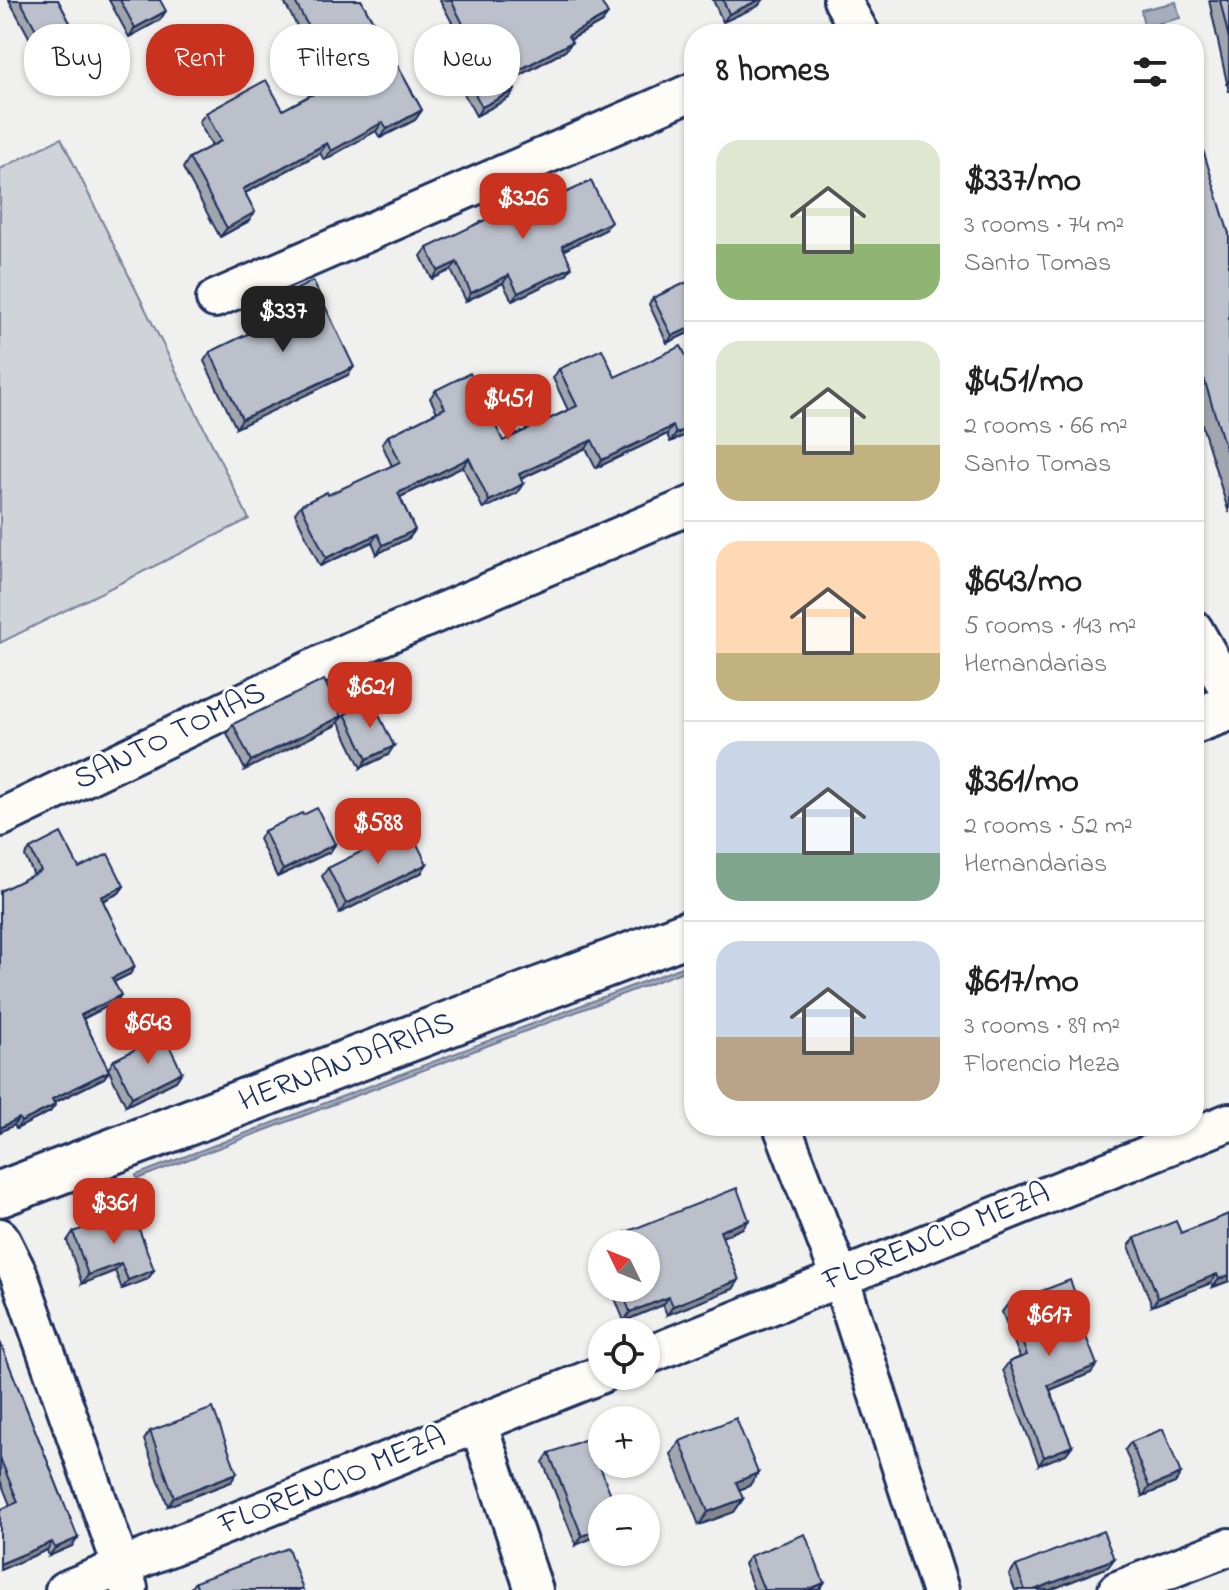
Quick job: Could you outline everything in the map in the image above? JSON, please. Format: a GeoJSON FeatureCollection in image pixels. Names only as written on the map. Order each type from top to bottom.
{"type":"FeatureCollection","features":[{"type":"Feature","properties":{"kind":"street"},"geometry":{"type":"LineString","coordinates":[[215,299],[684,95]]}},
{"type":"Feature","properties":{"kind":"street","name":"SANTO TOMAS"},"geometry":{"type":"LineString","coordinates":[[0,818],[349,651],[684,508]]}},
{"type":"Feature","properties":{"kind":"street"},"geometry":{"type":"LineString","coordinates":[[1204,647],[1229,691]]}},
{"type":"Feature","properties":{"kind":"street"},"geometry":{"type":"LineString","coordinates":[[1204,717],[1229,708]]}},
{"type":"Feature","properties":{"kind":"street","name":"HERNANDARIAS"},"geometry":{"type":"LineString","coordinates":[[0,1194],[684,935]]}},
{"type":"Feature","properties":{"kind":"street","name":"FLORENCIO MEZA"},"geometry":{"type":"LineString","coordinates":[[1204,1132],[1229,1122]]}},
{"type":"Feature","properties":{"kind":"street"},"geometry":{"type":"LineString","coordinates":[[786,1136],[840,1277],[940,1590]]}},
{"type":"Feature","properties":{"kind":"street","name":"FLORENCIO MEZA"},"geometry":{"type":"LineString","coordinates":[[660,1350],[1194,1136]]}},
{"type":"Feature","properties":{"kind":"street"},"geometry":{"type":"LineString","coordinates":[[0,1237],[19,1275],[126,1578]]}},
{"type":"Feature","properties":{"kind":"street","name":"FLORENCIO MEZA"},"geometry":{"type":"LineString","coordinates":[[64,1590],[126,1578],[478,1423],[588,1380]]}},
{"type":"Feature","properties":{"kind":"street"},"geometry":{"type":"LineString","coordinates":[[478,1423],[534,1590]]}},
{"type":"Feature","properties":{"kind":"street"},"geometry":{"type":"LineString","coordinates":[[1117,1590],[1229,1547]]}},
{"type":"Feature","properties":{"kind":"shaded area"},"geometry":{"type":"Polygon","coordinates":[[[61,138],[249,519],[0,643],[0,169],[61,138]]]}},
{"type":"Feature","properties":{"kind":"water"},"geometry":{"type":"Polygon","coordinates":[[[1176,2],[1180,18],[1143,24],[1141,10],[1176,2]]]}},
{"type":"Feature","properties":{"kind":"water"},"geometry":{"type":"Polygon","coordinates":[[[684,966],[684,971],[137,1179],[136,1175],[684,966]]]}},
{"type":"Feature","properties":{"kind":"building"},"geometry":{"type":"Polygon","coordinates":[[[20,0],[58,0],[71,24],[33,24],[20,0]]]}},
{"type":"Feature","properties":{"kind":"building"},"geometry":{"type":"Polygon","coordinates":[[[120,0],[160,0],[166,11],[135,28],[120,0]]]}},
{"type":"Feature","properties":{"kind":"building"},"geometry":{"type":"Polygon","coordinates":[[[294,0],[361,0],[374,24],[307,24],[294,0]]]}},
{"type":"Feature","properties":{"kind":"building"},"geometry":{"type":"Polygon","coordinates":[[[451,0],[600,0],[608,14],[568,36],[572,42],[520,70],[520,24],[463,24],[451,0]]]}},
{"type":"Feature","properties":{"kind":"building"},"geometry":{"type":"Polygon","coordinates":[[[723,0],[759,0],[729,14],[723,0]]]}},
{"type":"Feature","properties":{"kind":"building"},"geometry":{"type":"Polygon","coordinates":[[[1220,0],[1229,0],[1229,39],[1220,0]]]}},
{"type":"Feature","properties":{"kind":"building"},"geometry":{"type":"Polygon","coordinates":[[[398,67],[422,110],[387,129],[383,122],[331,151],[327,143],[243,189],[255,212],[227,228],[189,158],[221,141],[206,113],[237,96],[254,96],[254,87],[266,80],[270,96],[275,96],[283,110],[310,96],[398,96],[398,67]]]}},
{"type":"Feature","properties":{"kind":"building"},"geometry":{"type":"Polygon","coordinates":[[[476,96],[503,96],[482,107],[476,96]]]}},
{"type":"Feature","properties":{"kind":"building"},"geometry":{"type":"Polygon","coordinates":[[[1204,153],[1229,234],[1229,460],[1204,379],[1204,153]]]}},
{"type":"Feature","properties":{"kind":"building"},"geometry":{"type":"Polygon","coordinates":[[[591,181],[611,222],[562,246],[572,267],[518,293],[509,275],[471,293],[457,262],[438,271],[427,248],[514,206],[518,215],[591,181]]]}},
{"type":"Feature","properties":{"kind":"building"},"geometry":{"type":"Polygon","coordinates":[[[313,281],[354,367],[242,419],[210,352],[279,319],[271,302],[313,281]]]}},
{"type":"Feature","properties":{"kind":"building"},"geometry":{"type":"Polygon","coordinates":[[[684,284],[684,331],[672,336],[653,298],[684,284]]]}},
{"type":"Feature","properties":{"kind":"building"},"geometry":{"type":"Polygon","coordinates":[[[681,346],[684,352],[684,430],[676,434],[673,426],[602,460],[592,440],[519,474],[523,484],[489,501],[469,458],[398,493],[415,530],[383,545],[378,534],[326,558],[301,505],[400,462],[388,436],[445,408],[436,390],[470,373],[503,441],[577,406],[559,369],[602,349],[615,377],[681,346]]]}},
{"type":"Feature","properties":{"kind":"building"},"geometry":{"type":"Polygon","coordinates":[[[324,680],[342,716],[251,761],[233,724],[324,680]]]}},
{"type":"Feature","properties":{"kind":"building"},"geometry":{"type":"Polygon","coordinates":[[[372,701],[394,746],[367,759],[345,714],[372,701]]]}},
{"type":"Feature","properties":{"kind":"building"},"geometry":{"type":"Polygon","coordinates":[[[317,808],[335,844],[283,870],[264,831],[317,808]]]}},
{"type":"Feature","properties":{"kind":"building"},"geometry":{"type":"Polygon","coordinates":[[[409,828],[427,864],[346,904],[328,868],[409,828]]]}},
{"type":"Feature","properties":{"kind":"building"},"geometry":{"type":"Polygon","coordinates":[[[61,833],[79,868],[108,854],[124,886],[101,897],[135,967],[112,978],[121,995],[81,1015],[109,1071],[52,1099],[55,1105],[21,1122],[19,1118],[0,1128],[0,891],[41,871],[30,849],[61,833]]]}},
{"type":"Feature","properties":{"kind":"building"},"geometry":{"type":"Polygon","coordinates":[[[164,1035],[182,1072],[132,1097],[114,1060],[164,1035]]]}},
{"type":"Feature","properties":{"kind":"building"},"geometry":{"type":"Polygon","coordinates":[[[737,1188],[749,1220],[720,1231],[739,1280],[673,1306],[669,1297],[660,1300],[660,1230],[631,1230],[737,1188]]]}},
{"type":"Feature","properties":{"kind":"building"},"geometry":{"type":"Polygon","coordinates":[[[132,1210],[154,1270],[128,1280],[121,1263],[88,1275],[73,1232],[132,1210]]]}},
{"type":"Feature","properties":{"kind":"building"},"geometry":{"type":"Polygon","coordinates":[[[1229,1214],[1229,1275],[1219,1279],[1217,1274],[1158,1298],[1135,1238],[1176,1221],[1181,1233],[1229,1214]]]}},
{"type":"Feature","properties":{"kind":"building"},"geometry":{"type":"Polygon","coordinates":[[[1070,1280],[1081,1309],[1076,1311],[1097,1365],[1048,1385],[1072,1446],[1044,1457],[1009,1362],[1027,1355],[1008,1304],[1070,1280]]]}},
{"type":"Feature","properties":{"kind":"building"},"geometry":{"type":"Polygon","coordinates":[[[626,1302],[656,1302],[630,1312],[626,1302]]]}},
{"type":"Feature","properties":{"kind":"building"},"geometry":{"type":"Polygon","coordinates":[[[0,1342],[78,1538],[55,1548],[52,1542],[0,1564],[0,1510],[18,1502],[0,1458],[0,1342]]]}},
{"type":"Feature","properties":{"kind":"building"},"geometry":{"type":"Polygon","coordinates":[[[213,1408],[237,1473],[174,1497],[150,1431],[213,1408]]]}},
{"type":"Feature","properties":{"kind":"building"},"geometry":{"type":"Polygon","coordinates":[[[736,1418],[758,1473],[736,1482],[743,1499],[708,1512],[680,1441],[736,1418]]]}},
{"type":"Feature","properties":{"kind":"building"},"geometry":{"type":"Polygon","coordinates":[[[1163,1429],[1181,1474],[1149,1487],[1131,1442],[1163,1429]]]}},
{"type":"Feature","properties":{"kind":"building"},"geometry":{"type":"Polygon","coordinates":[[[588,1438],[588,1478],[604,1478],[611,1494],[588,1494],[588,1534],[582,1536],[549,1453],[588,1438]]]}},
{"type":"Feature","properties":{"kind":"building"},"geometry":{"type":"Polygon","coordinates":[[[1103,1531],[1114,1559],[1034,1590],[1025,1590],[1016,1566],[1103,1531]]]}},
{"type":"Feature","properties":{"kind":"building"},"geometry":{"type":"Polygon","coordinates":[[[805,1534],[824,1583],[807,1590],[764,1590],[750,1556],[805,1534]]]}},
{"type":"Feature","properties":{"kind":"building"},"geometry":{"type":"Polygon","coordinates":[[[288,1548],[303,1590],[198,1590],[195,1582],[288,1548]]]}}]}
